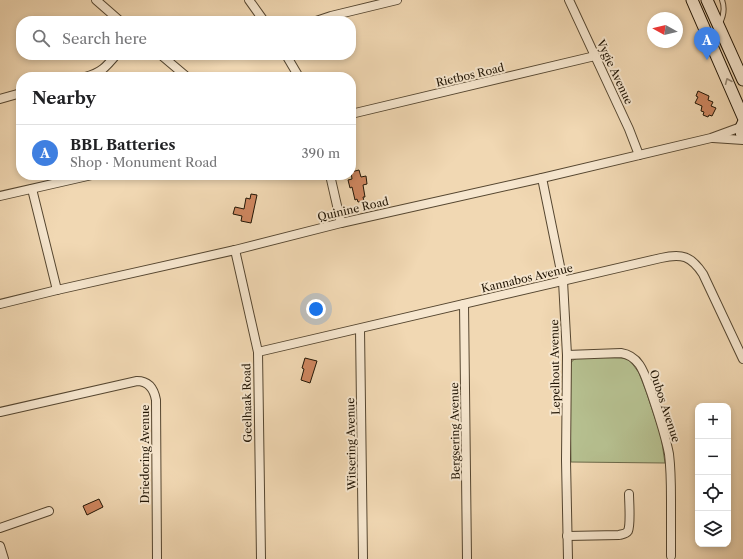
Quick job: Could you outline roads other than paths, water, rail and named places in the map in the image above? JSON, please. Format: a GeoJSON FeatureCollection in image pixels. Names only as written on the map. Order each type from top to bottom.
{"type":"FeatureCollection","features":[{"type":"Feature","properties":{"kind":"main road"},"geometry":{"type":"LineString","coordinates":[[692,0],[742,126]]}},
{"type":"Feature","properties":{"kind":"main road"},"geometry":{"type":"LineString","coordinates":[[707,0],[743,80]]}},
{"type":"Feature","properties":{"kind":"street"},"geometry":{"type":"LineString","coordinates":[[96,0],[114,16]]}},
{"type":"Feature","properties":{"kind":"street"},"geometry":{"type":"LineString","coordinates":[[249,0],[260,16]]}},
{"type":"Feature","properties":{"kind":"street"},"geometry":{"type":"LineString","coordinates":[[331,16],[396,0]]}},
{"type":"Feature","properties":{"kind":"street","name":"Vygie Avenue"},"geometry":{"type":"LineString","coordinates":[[569,0],[629,129],[639,155]]}},
{"type":"Feature","properties":{"kind":"street","name":"Rietbos Road"},"geometry":{"type":"LineString","coordinates":[[356,113],[595,56]]}},
{"type":"Feature","properties":{"kind":"street"},"geometry":{"type":"LineString","coordinates":[[99,72],[112,60]]}},
{"type":"Feature","properties":{"kind":"street"},"geometry":{"type":"LineString","coordinates":[[167,60],[182,72]]}},
{"type":"Feature","properties":{"kind":"street"},"geometry":{"type":"LineString","coordinates":[[289,60],[296,72]]}},
{"type":"Feature","properties":{"kind":"street"},"geometry":{"type":"LineString","coordinates":[[0,99],[16,94]]}},
{"type":"Feature","properties":{"kind":"street","name":"Quinine Road"},"geometry":{"type":"LineString","coordinates":[[0,304],[235,250],[341,223],[542,178],[710,138],[742,126]]}},
{"type":"Feature","properties":{"kind":"street","name":"Quinine Road"},"geometry":{"type":"LineString","coordinates":[[710,138],[743,140]]}},
{"type":"Feature","properties":{"kind":"street","name":"Lepelhout Avenue"},"geometry":{"type":"LineString","coordinates":[[542,178],[563,281],[567,354],[568,559]]}},
{"type":"Feature","properties":{"kind":"street"},"geometry":{"type":"LineString","coordinates":[[0,196],[71,180]]}},
{"type":"Feature","properties":{"kind":"street"},"geometry":{"type":"LineString","coordinates":[[331,180],[341,223]]}},
{"type":"Feature","properties":{"kind":"street"},"geometry":{"type":"LineString","coordinates":[[32,189],[57,290]]}},
{"type":"Feature","properties":{"kind":"street","name":"Geelhaak Road"},"geometry":{"type":"LineString","coordinates":[[235,250],[258,352],[261,559]]}},
{"type":"Feature","properties":{"kind":"street","name":"Kannabos Avenue"},"geometry":{"type":"LineString","coordinates":[[258,352],[672,255],[683,256],[694,263],[703,274],[743,359]]}},
{"type":"Feature","properties":{"kind":"street","name":"Bergsering Avenue"},"geometry":{"type":"LineString","coordinates":[[464,304],[467,559]]}},
{"type":"Feature","properties":{"kind":"street","name":"Witsering Avenue"},"geometry":{"type":"LineString","coordinates":[[360,329],[363,559]]}},
{"type":"Feature","properties":{"kind":"street","name":"Oubos Avenue"},"geometry":{"type":"LineString","coordinates":[[567,354],[628,354],[636,361],[645,375],[663,428],[669,453],[671,474],[671,556]]}},
{"type":"Feature","properties":{"kind":"street","name":"Driedoring Avenue"},"geometry":{"type":"LineString","coordinates":[[0,412],[137,381],[149,384],[154,392],[156,400],[157,559]]}},
{"type":"Feature","properties":{"kind":"street"},"geometry":{"type":"LineString","coordinates":[[567,536],[619,535],[627,532],[629,523],[629,494]]}},
{"type":"Feature","properties":{"kind":"street"},"geometry":{"type":"LineString","coordinates":[[0,528],[49,512]]}},
{"type":"Feature","properties":{"kind":"street"},"geometry":{"type":"LineString","coordinates":[[0,546],[4,559]]}},
{"type":"Feature","properties":{"kind":"lane"},"geometry":{"type":"LineString","coordinates":[[719,25],[723,16],[724,7],[722,0]]}},
{"type":"Feature","properties":{"kind":"place","name":"BBL Batteries"},"geometry":{"type":"Point","coordinates":[707,60]}}]}
